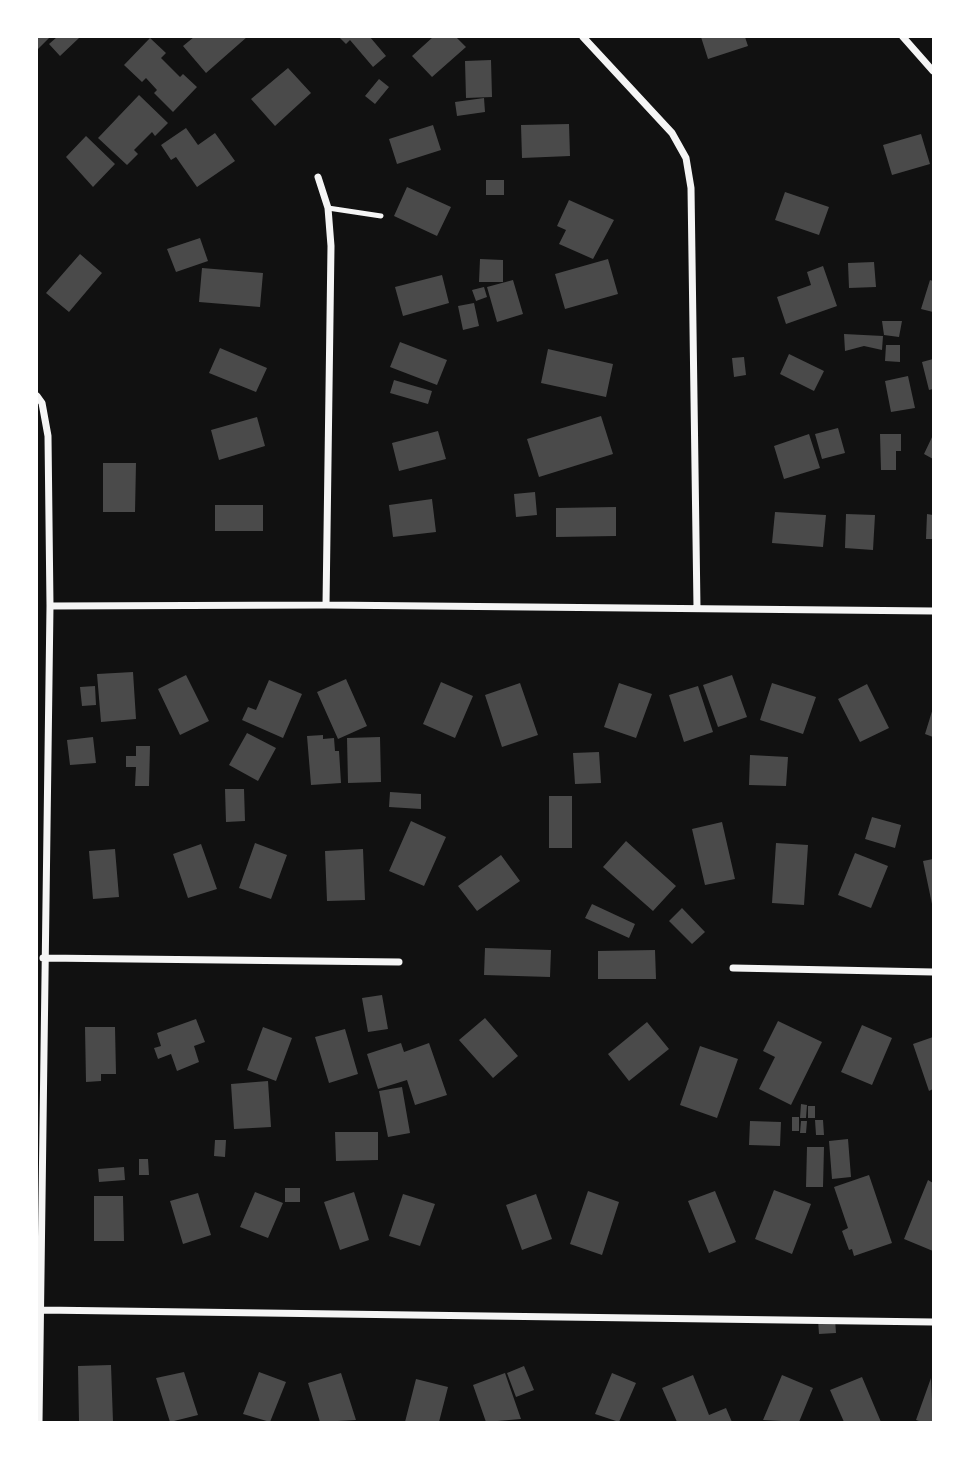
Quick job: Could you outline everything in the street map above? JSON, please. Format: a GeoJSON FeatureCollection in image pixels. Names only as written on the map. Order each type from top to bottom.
{"type":"FeatureCollection","features":[{"type":"Feature","properties":{"kind":"street"},"geometry":{"type":"LineString","coordinates":[[583,37],[672,133],[686,158],[691,188],[697,608]]}},
{"type":"Feature","properties":{"kind":"street"},"geometry":{"type":"LineString","coordinates":[[902,37],[933,71]]}},
{"type":"Feature","properties":{"kind":"street"},"geometry":{"type":"LineString","coordinates":[[318,177],[328,208],[331,246],[326,605]]}},
{"type":"Feature","properties":{"kind":"street"},"geometry":{"type":"LineString","coordinates":[[37,396],[42,403],[48,436],[50,606],[38,1146],[41,1310],[39,1422]]}},
{"type":"Feature","properties":{"kind":"street"},"geometry":{"type":"LineString","coordinates":[[50,606],[326,605],[933,611]]}},
{"type":"Feature","properties":{"kind":"street"},"geometry":{"type":"LineString","coordinates":[[43,958],[399,962]]}},
{"type":"Feature","properties":{"kind":"street"},"geometry":{"type":"LineString","coordinates":[[733,968],[933,972]]}},
{"type":"Feature","properties":{"kind":"street"},"geometry":{"type":"LineString","coordinates":[[41,1310],[933,1322]]}},
{"type":"Feature","properties":{"kind":"lane"},"geometry":{"type":"LineString","coordinates":[[328,208],[381,216]]}},
{"type":"Feature","properties":{"kind":"building"},"geometry":{"type":"Polygon","coordinates":[[[37,37],[50,37],[37,50],[37,37]]]}},
{"type":"Feature","properties":{"kind":"building"},"geometry":{"type":"Polygon","coordinates":[[[57,37],[79,38],[60,56],[49,44],[57,37]]]}},
{"type":"Feature","properties":{"kind":"building"},"geometry":{"type":"Polygon","coordinates":[[[194,37],[247,37],[206,73],[183,46],[194,37]]]}},
{"type":"Feature","properties":{"kind":"building"},"geometry":{"type":"Polygon","coordinates":[[[339,37],[370,37],[386,56],[373,67],[350,40],[346,44],[339,37]]]}},
{"type":"Feature","properties":{"kind":"building"},"geometry":{"type":"Polygon","coordinates":[[[433,37],[456,37],[466,47],[432,77],[412,56],[433,37]]]}},
{"type":"Feature","properties":{"kind":"building"},"geometry":{"type":"Polygon","coordinates":[[[701,37],[745,37],[748,46],[708,59],[701,37]]]}},
{"type":"Feature","properties":{"kind":"building"},"geometry":{"type":"Polygon","coordinates":[[[150,38],[166,53],[161,58],[180,77],[183,74],[197,87],[173,112],[154,93],[157,90],[146,78],[142,82],[124,65],[150,38]]]}},
{"type":"Feature","properties":{"kind":"building"},"geometry":{"type":"Polygon","coordinates":[[[491,60],[492,97],[466,98],[465,61],[491,60]]]}},
{"type":"Feature","properties":{"kind":"building"},"geometry":{"type":"Polygon","coordinates":[[[288,68],[311,93],[275,126],[251,99],[288,68]]]}},
{"type":"Feature","properties":{"kind":"building"},"geometry":{"type":"Polygon","coordinates":[[[379,79],[389,87],[375,104],[365,96],[379,79]]]}},
{"type":"Feature","properties":{"kind":"building"},"geometry":{"type":"Polygon","coordinates":[[[139,95],[168,123],[155,136],[152,132],[134,150],[138,154],[127,165],[98,138],[139,95]]]}},
{"type":"Feature","properties":{"kind":"building"},"geometry":{"type":"Polygon","coordinates":[[[484,98],[485,112],[457,116],[455,102],[484,98]]]}},
{"type":"Feature","properties":{"kind":"building"},"geometry":{"type":"Polygon","coordinates":[[[569,124],[570,156],[522,158],[521,125],[569,124]]]}},
{"type":"Feature","properties":{"kind":"building"},"geometry":{"type":"Polygon","coordinates":[[[433,125],[441,150],[397,164],[389,139],[433,125]]]}},
{"type":"Feature","properties":{"kind":"building"},"geometry":{"type":"Polygon","coordinates":[[[186,128],[198,145],[215,133],[235,161],[197,187],[176,157],[171,160],[161,145],[186,128]]]}},
{"type":"Feature","properties":{"kind":"building"},"geometry":{"type":"Polygon","coordinates":[[[921,134],[930,164],[892,175],[883,145],[921,134]]]}},
{"type":"Feature","properties":{"kind":"building"},"geometry":{"type":"Polygon","coordinates":[[[86,136],[115,164],[93,187],[66,157],[86,136]]]}},
{"type":"Feature","properties":{"kind":"building"},"geometry":{"type":"Polygon","coordinates":[[[486,180],[504,180],[504,195],[486,195],[486,180]]]}},
{"type":"Feature","properties":{"kind":"building"},"geometry":{"type":"Polygon","coordinates":[[[407,187],[451,207],[437,236],[394,216],[407,187]]]}},
{"type":"Feature","properties":{"kind":"building"},"geometry":{"type":"Polygon","coordinates":[[[785,192],[829,207],[819,235],[775,220],[785,192]]]}},
{"type":"Feature","properties":{"kind":"building"},"geometry":{"type":"Polygon","coordinates":[[[569,200],[614,220],[593,259],[559,244],[566,230],[557,226],[569,200]]]}},
{"type":"Feature","properties":{"kind":"building"},"geometry":{"type":"Polygon","coordinates":[[[200,238],[208,261],[176,272],[167,249],[200,238]]]}},
{"type":"Feature","properties":{"kind":"building"},"geometry":{"type":"Polygon","coordinates":[[[80,254],[102,273],[69,312],[46,293],[80,254]]]}},
{"type":"Feature","properties":{"kind":"building"},"geometry":{"type":"Polygon","coordinates":[[[480,259],[503,260],[503,282],[479,282],[480,259]]]}},
{"type":"Feature","properties":{"kind":"building"},"geometry":{"type":"Polygon","coordinates":[[[608,259],[618,294],[565,309],[555,274],[608,259]]]}},
{"type":"Feature","properties":{"kind":"building"},"geometry":{"type":"Polygon","coordinates":[[[874,262],[876,287],[849,288],[848,263],[874,262]]]}},
{"type":"Feature","properties":{"kind":"building"},"geometry":{"type":"Polygon","coordinates":[[[823,266],[837,306],[786,324],[777,297],[811,285],[807,272],[823,266]]]}},
{"type":"Feature","properties":{"kind":"building"},"geometry":{"type":"Polygon","coordinates":[[[202,268],[263,273],[260,307],[199,302],[202,268]]]}},
{"type":"Feature","properties":{"kind":"building"},"geometry":{"type":"Polygon","coordinates":[[[442,275],[449,303],[403,316],[395,287],[442,275]]]}},
{"type":"Feature","properties":{"kind":"building"},"geometry":{"type":"Polygon","coordinates":[[[513,280],[523,314],[497,322],[487,287],[513,280]]]}},
{"type":"Feature","properties":{"kind":"building"},"geometry":{"type":"Polygon","coordinates":[[[930,280],[933,281],[933,312],[921,309],[930,280]]]}},
{"type":"Feature","properties":{"kind":"building"},"geometry":{"type":"Polygon","coordinates":[[[484,287],[487,297],[476,301],[472,290],[484,287]]]}},
{"type":"Feature","properties":{"kind":"building"},"geometry":{"type":"Polygon","coordinates":[[[474,303],[479,326],[463,330],[458,306],[474,303]]]}},
{"type":"Feature","properties":{"kind":"building"},"geometry":{"type":"Polygon","coordinates":[[[882,321],[902,321],[899,337],[884,335],[882,321]]]}},
{"type":"Feature","properties":{"kind":"building"},"geometry":{"type":"Polygon","coordinates":[[[844,334],[883,336],[882,350],[864,346],[845,351],[844,334]]]}},
{"type":"Feature","properties":{"kind":"building"},"geometry":{"type":"Polygon","coordinates":[[[400,342],[447,360],[437,385],[390,367],[400,342]]]}},
{"type":"Feature","properties":{"kind":"building"},"geometry":{"type":"Polygon","coordinates":[[[886,345],[900,345],[900,362],[885,361],[886,345]]]}},
{"type":"Feature","properties":{"kind":"building"},"geometry":{"type":"Polygon","coordinates":[[[220,348],[267,368],[256,392],[209,373],[220,348]]]}},
{"type":"Feature","properties":{"kind":"building"},"geometry":{"type":"Polygon","coordinates":[[[548,349],[613,364],[606,397],[541,383],[548,349]]]}},
{"type":"Feature","properties":{"kind":"building"},"geometry":{"type":"Polygon","coordinates":[[[789,354],[824,371],[814,391],[780,374],[789,354]]]}},
{"type":"Feature","properties":{"kind":"building"},"geometry":{"type":"Polygon","coordinates":[[[744,357],[746,375],[734,377],[732,358],[744,357]]]}},
{"type":"Feature","properties":{"kind":"building"},"geometry":{"type":"Polygon","coordinates":[[[933,359],[933,389],[929,390],[922,362],[933,359]]]}},
{"type":"Feature","properties":{"kind":"building"},"geometry":{"type":"Polygon","coordinates":[[[908,376],[915,408],[891,412],[885,381],[908,376]]]}},
{"type":"Feature","properties":{"kind":"building"},"geometry":{"type":"Polygon","coordinates":[[[394,380],[432,391],[428,404],[390,393],[394,380]]]}},
{"type":"Feature","properties":{"kind":"building"},"geometry":{"type":"Polygon","coordinates":[[[601,416],[613,454],[539,477],[527,439],[601,416]]]}},
{"type":"Feature","properties":{"kind":"building"},"geometry":{"type":"Polygon","coordinates":[[[257,417],[265,446],[219,460],[211,430],[257,417]]]}},
{"type":"Feature","properties":{"kind":"building"},"geometry":{"type":"Polygon","coordinates":[[[838,428],[845,453],[822,459],[815,434],[838,428]]]}},
{"type":"Feature","properties":{"kind":"building"},"geometry":{"type":"Polygon","coordinates":[[[438,431],[446,459],[399,471],[392,443],[438,431]]]}},
{"type":"Feature","properties":{"kind":"building"},"geometry":{"type":"Polygon","coordinates":[[[809,434],[820,468],[784,479],[774,446],[809,434]]]}},
{"type":"Feature","properties":{"kind":"building"},"geometry":{"type":"Polygon","coordinates":[[[880,434],[901,434],[901,451],[896,451],[896,470],[881,470],[880,434]]]}},
{"type":"Feature","properties":{"kind":"building"},"geometry":{"type":"Polygon","coordinates":[[[933,435],[933,459],[924,454],[933,435]]]}},
{"type":"Feature","properties":{"kind":"building"},"geometry":{"type":"Polygon","coordinates":[[[103,463],[136,463],[135,512],[103,512],[103,463]]]}},
{"type":"Feature","properties":{"kind":"building"},"geometry":{"type":"Polygon","coordinates":[[[535,492],[537,515],[516,517],[514,494],[535,492]]]}},
{"type":"Feature","properties":{"kind":"building"},"geometry":{"type":"Polygon","coordinates":[[[432,499],[436,532],[393,537],[389,505],[432,499]]]}},
{"type":"Feature","properties":{"kind":"building"},"geometry":{"type":"Polygon","coordinates":[[[215,505],[263,505],[263,531],[215,531],[215,505]]]}},
{"type":"Feature","properties":{"kind":"building"},"geometry":{"type":"Polygon","coordinates":[[[616,507],[616,536],[556,537],[556,508],[616,507]]]}},
{"type":"Feature","properties":{"kind":"building"},"geometry":{"type":"Polygon","coordinates":[[[775,512],[826,515],[823,547],[772,543],[775,512]]]}},
{"type":"Feature","properties":{"kind":"building"},"geometry":{"type":"Polygon","coordinates":[[[846,514],[875,515],[873,550],[845,548],[846,514]]]}},
{"type":"Feature","properties":{"kind":"building"},"geometry":{"type":"Polygon","coordinates":[[[927,514],[933,515],[933,539],[926,539],[927,514]]]}},
{"type":"Feature","properties":{"kind":"building"},"geometry":{"type":"Polygon","coordinates":[[[133,672],[136,719],[101,722],[97,674],[133,672]]]}},
{"type":"Feature","properties":{"kind":"building"},"geometry":{"type":"Polygon","coordinates":[[[186,675],[209,721],[180,735],[158,689],[186,675]]]}},
{"type":"Feature","properties":{"kind":"building"},"geometry":{"type":"Polygon","coordinates":[[[732,675],[747,717],[718,727],[703,685],[732,675]]]}},
{"type":"Feature","properties":{"kind":"building"},"geometry":{"type":"Polygon","coordinates":[[[346,679],[367,726],[338,739],[317,692],[346,679]]]}},
{"type":"Feature","properties":{"kind":"building"},"geometry":{"type":"Polygon","coordinates":[[[269,680],[302,694],[283,738],[242,720],[248,707],[256,710],[269,680]]]}},
{"type":"Feature","properties":{"kind":"building"},"geometry":{"type":"Polygon","coordinates":[[[441,682],[473,696],[455,738],[423,724],[441,682]]]}},
{"type":"Feature","properties":{"kind":"building"},"geometry":{"type":"Polygon","coordinates":[[[520,683],[538,735],[502,747],[485,695],[520,683]]]}},
{"type":"Feature","properties":{"kind":"building"},"geometry":{"type":"Polygon","coordinates":[[[619,683],[652,694],[636,738],[604,727],[619,683]]]}},
{"type":"Feature","properties":{"kind":"building"},"geometry":{"type":"Polygon","coordinates":[[[772,683],[816,697],[803,734],[760,720],[772,683]]]}},
{"type":"Feature","properties":{"kind":"building"},"geometry":{"type":"Polygon","coordinates":[[[867,684],[889,728],[860,742],[838,699],[867,684]]]}},
{"type":"Feature","properties":{"kind":"building"},"geometry":{"type":"Polygon","coordinates":[[[95,686],[96,705],[82,706],[80,687],[95,686]]]}},
{"type":"Feature","properties":{"kind":"building"},"geometry":{"type":"Polygon","coordinates":[[[698,686],[713,732],[684,742],[669,695],[698,686]]]}},
{"type":"Feature","properties":{"kind":"building"},"geometry":{"type":"Polygon","coordinates":[[[933,708],[933,737],[925,734],[933,708]]]}},
{"type":"Feature","properties":{"kind":"building"},"geometry":{"type":"Polygon","coordinates":[[[247,733],[276,748],[258,781],[229,765],[247,733]]]}},
{"type":"Feature","properties":{"kind":"building"},"geometry":{"type":"Polygon","coordinates":[[[323,735],[323,739],[334,738],[335,751],[339,751],[341,783],[311,785],[307,736],[323,735]]]}},
{"type":"Feature","properties":{"kind":"building"},"geometry":{"type":"Polygon","coordinates":[[[93,737],[96,763],[70,765],[67,740],[93,737]]]}},
{"type":"Feature","properties":{"kind":"building"},"geometry":{"type":"Polygon","coordinates":[[[380,737],[381,782],[348,783],[347,738],[380,737]]]}},
{"type":"Feature","properties":{"kind":"building"},"geometry":{"type":"Polygon","coordinates":[[[136,746],[150,746],[149,786],[135,786],[136,767],[126,767],[126,756],[136,756],[136,746]]]}},
{"type":"Feature","properties":{"kind":"building"},"geometry":{"type":"Polygon","coordinates":[[[599,752],[601,783],[575,784],[573,753],[599,752]]]}},
{"type":"Feature","properties":{"kind":"building"},"geometry":{"type":"Polygon","coordinates":[[[750,755],[788,757],[786,786],[749,785],[750,755]]]}},
{"type":"Feature","properties":{"kind":"building"},"geometry":{"type":"Polygon","coordinates":[[[225,789],[244,789],[245,821],[226,822],[225,789]]]}},
{"type":"Feature","properties":{"kind":"building"},"geometry":{"type":"Polygon","coordinates":[[[390,792],[421,794],[421,809],[389,807],[390,792]]]}},
{"type":"Feature","properties":{"kind":"building"},"geometry":{"type":"Polygon","coordinates":[[[549,796],[572,796],[572,848],[549,848],[549,796]]]}},
{"type":"Feature","properties":{"kind":"building"},"geometry":{"type":"Polygon","coordinates":[[[872,817],[901,825],[895,848],[865,839],[872,817]]]}},
{"type":"Feature","properties":{"kind":"building"},"geometry":{"type":"Polygon","coordinates":[[[411,821],[446,837],[424,886],[389,871],[411,821]]]}},
{"type":"Feature","properties":{"kind":"building"},"geometry":{"type":"Polygon","coordinates":[[[722,822],[735,879],[705,885],[692,829],[722,822]]]}},
{"type":"Feature","properties":{"kind":"building"},"geometry":{"type":"Polygon","coordinates":[[[626,841],[676,886],[653,911],[603,867],[626,841]]]}},
{"type":"Feature","properties":{"kind":"building"},"geometry":{"type":"Polygon","coordinates":[[[255,843],[287,855],[271,899],[239,888],[255,843]]]}},
{"type":"Feature","properties":{"kind":"building"},"geometry":{"type":"Polygon","coordinates":[[[776,843],[808,845],[804,905],[772,903],[776,843]]]}},
{"type":"Feature","properties":{"kind":"building"},"geometry":{"type":"Polygon","coordinates":[[[201,844],[217,889],[188,898],[173,854],[201,844]]]}},
{"type":"Feature","properties":{"kind":"building"},"geometry":{"type":"Polygon","coordinates":[[[115,849],[119,897],[93,899],[89,851],[115,849]]]}},
{"type":"Feature","properties":{"kind":"building"},"geometry":{"type":"Polygon","coordinates":[[[363,849],[365,900],[327,901],[325,851],[363,849]]]}},
{"type":"Feature","properties":{"kind":"building"},"geometry":{"type":"Polygon","coordinates":[[[855,853],[888,866],[871,908],[838,895],[855,853]]]}},
{"type":"Feature","properties":{"kind":"building"},"geometry":{"type":"Polygon","coordinates":[[[501,855],[520,881],[477,911],[458,886],[501,855]]]}},
{"type":"Feature","properties":{"kind":"building"},"geometry":{"type":"Polygon","coordinates":[[[933,859],[933,904],[932,904],[923,861],[933,859]]]}},
{"type":"Feature","properties":{"kind":"building"},"geometry":{"type":"Polygon","coordinates":[[[592,904],[635,924],[629,938],[585,918],[592,904]]]}},
{"type":"Feature","properties":{"kind":"building"},"geometry":{"type":"Polygon","coordinates":[[[682,908],[705,932],[692,944],[669,921],[682,908]]]}},
{"type":"Feature","properties":{"kind":"building"},"geometry":{"type":"Polygon","coordinates":[[[485,948],[551,950],[550,977],[484,975],[485,948]]]}},
{"type":"Feature","properties":{"kind":"building"},"geometry":{"type":"Polygon","coordinates":[[[655,950],[656,979],[598,979],[598,951],[655,950]]]}},
{"type":"Feature","properties":{"kind":"building"},"geometry":{"type":"Polygon","coordinates":[[[382,995],[388,1029],[368,1032],[362,998],[382,995]]]}},
{"type":"Feature","properties":{"kind":"building"},"geometry":{"type":"Polygon","coordinates":[[[485,1018],[518,1056],[493,1078],[459,1040],[485,1018]]]}},
{"type":"Feature","properties":{"kind":"building"},"geometry":{"type":"Polygon","coordinates":[[[196,1019],[205,1042],[194,1046],[199,1062],[177,1071],[171,1054],[158,1059],[154,1048],[161,1046],[157,1033],[196,1019]]]}},
{"type":"Feature","properties":{"kind":"building"},"geometry":{"type":"Polygon","coordinates":[[[778,1021],[822,1042],[791,1105],[759,1089],[775,1057],[763,1051],[778,1021]]]}},
{"type":"Feature","properties":{"kind":"building"},"geometry":{"type":"Polygon","coordinates":[[[647,1022],[669,1049],[629,1081],[608,1054],[647,1022]]]}},
{"type":"Feature","properties":{"kind":"building"},"geometry":{"type":"Polygon","coordinates":[[[862,1025],[892,1038],[872,1085],[841,1072],[862,1025]]]}},
{"type":"Feature","properties":{"kind":"building"},"geometry":{"type":"Polygon","coordinates":[[[85,1027],[115,1027],[116,1074],[101,1074],[101,1081],[86,1082],[85,1027]]]}},
{"type":"Feature","properties":{"kind":"building"},"geometry":{"type":"Polygon","coordinates":[[[263,1027],[292,1038],[276,1081],[247,1070],[263,1027]]]}},
{"type":"Feature","properties":{"kind":"building"},"geometry":{"type":"Polygon","coordinates":[[[345,1029],[358,1074],[329,1083],[315,1037],[345,1029]]]}},
{"type":"Feature","properties":{"kind":"building"},"geometry":{"type":"Polygon","coordinates":[[[933,1037],[933,1089],[929,1091],[913,1044],[933,1037]]]}},
{"type":"Feature","properties":{"kind":"building"},"geometry":{"type":"Polygon","coordinates":[[[401,1043],[404,1052],[429,1043],[447,1095],[415,1105],[407,1080],[378,1089],[367,1054],[401,1043]]]}},
{"type":"Feature","properties":{"kind":"building"},"geometry":{"type":"Polygon","coordinates":[[[700,1046],[738,1059],[717,1118],[680,1105],[700,1046]]]}},
{"type":"Feature","properties":{"kind":"building"},"geometry":{"type":"Polygon","coordinates":[[[268,1081],[271,1127],[234,1129],[231,1084],[268,1081]]]}},
{"type":"Feature","properties":{"kind":"building"},"geometry":{"type":"Polygon","coordinates":[[[402,1087],[410,1133],[388,1137],[379,1091],[402,1087]]]}},
{"type":"Feature","properties":{"kind":"building"},"geometry":{"type":"Polygon","coordinates":[[[801,1104],[807,1105],[806,1118],[800,1118],[801,1104]]]}},
{"type":"Feature","properties":{"kind":"building"},"geometry":{"type":"Polygon","coordinates":[[[808,1106],[815,1106],[815,1118],[808,1118],[808,1106]]]}},
{"type":"Feature","properties":{"kind":"building"},"geometry":{"type":"Polygon","coordinates":[[[792,1117],[799,1117],[799,1131],[792,1131],[792,1117]]]}},
{"type":"Feature","properties":{"kind":"building"},"geometry":{"type":"Polygon","coordinates":[[[815,1120],[823,1120],[824,1135],[816,1135],[815,1120]]]}},
{"type":"Feature","properties":{"kind":"building"},"geometry":{"type":"Polygon","coordinates":[[[750,1121],[781,1122],[780,1146],[749,1145],[750,1121]]]}},
{"type":"Feature","properties":{"kind":"building"},"geometry":{"type":"Polygon","coordinates":[[[801,1121],[807,1121],[806,1133],[800,1133],[801,1121]]]}},
{"type":"Feature","properties":{"kind":"building"},"geometry":{"type":"Polygon","coordinates":[[[335,1132],[378,1132],[378,1160],[336,1161],[335,1132]]]}},
{"type":"Feature","properties":{"kind":"building"},"geometry":{"type":"Polygon","coordinates":[[[848,1139],[851,1177],[832,1179],[829,1141],[848,1139]]]}},
{"type":"Feature","properties":{"kind":"building"},"geometry":{"type":"Polygon","coordinates":[[[215,1140],[226,1140],[225,1157],[214,1156],[215,1140]]]}},
{"type":"Feature","properties":{"kind":"building"},"geometry":{"type":"Polygon","coordinates":[[[807,1147],[824,1147],[823,1187],[806,1187],[807,1147]]]}},
{"type":"Feature","properties":{"kind":"building"},"geometry":{"type":"Polygon","coordinates":[[[139,1159],[148,1159],[149,1175],[139,1175],[139,1159]]]}},
{"type":"Feature","properties":{"kind":"building"},"geometry":{"type":"Polygon","coordinates":[[[124,1167],[125,1180],[99,1182],[98,1169],[124,1167]]]}},
{"type":"Feature","properties":{"kind":"building"},"geometry":{"type":"Polygon","coordinates":[[[869,1175],[892,1243],[854,1256],[842,1231],[848,1228],[834,1187],[869,1175]]]}},
{"type":"Feature","properties":{"kind":"building"},"geometry":{"type":"Polygon","coordinates":[[[928,1180],[933,1183],[933,1251],[904,1239],[928,1180]]]}},
{"type":"Feature","properties":{"kind":"building"},"geometry":{"type":"Polygon","coordinates":[[[285,1188],[300,1188],[300,1202],[285,1202],[285,1188]]]}},
{"type":"Feature","properties":{"kind":"building"},"geometry":{"type":"Polygon","coordinates":[[[774,1190],[811,1204],[792,1254],[755,1239],[774,1190]]]}},
{"type":"Feature","properties":{"kind":"building"},"geometry":{"type":"Polygon","coordinates":[[[588,1191],[619,1202],[602,1255],[570,1244],[588,1191]]]}},
{"type":"Feature","properties":{"kind":"building"},"geometry":{"type":"Polygon","coordinates":[[[715,1191],[736,1242],[709,1253],[688,1201],[715,1191]]]}},
{"type":"Feature","properties":{"kind":"building"},"geometry":{"type":"Polygon","coordinates":[[[255,1192],[283,1203],[268,1238],[240,1227],[255,1192]]]}},
{"type":"Feature","properties":{"kind":"building"},"geometry":{"type":"Polygon","coordinates":[[[354,1192],[369,1240],[340,1250],[324,1202],[354,1192]]]}},
{"type":"Feature","properties":{"kind":"building"},"geometry":{"type":"Polygon","coordinates":[[[198,1193],[211,1235],[183,1244],[170,1201],[198,1193]]]}},
{"type":"Feature","properties":{"kind":"building"},"geometry":{"type":"Polygon","coordinates":[[[403,1194],[435,1204],[420,1246],[389,1236],[403,1194]]]}},
{"type":"Feature","properties":{"kind":"building"},"geometry":{"type":"Polygon","coordinates":[[[536,1194],[552,1239],[522,1250],[506,1205],[536,1194]]]}},
{"type":"Feature","properties":{"kind":"building"},"geometry":{"type":"Polygon","coordinates":[[[94,1196],[123,1196],[124,1241],[94,1241],[94,1196]]]}},
{"type":"Feature","properties":{"kind":"building"},"geometry":{"type":"Polygon","coordinates":[[[835,1319],[836,1333],[819,1334],[818,1320],[835,1319]]]}},
{"type":"Feature","properties":{"kind":"building"},"geometry":{"type":"Polygon","coordinates":[[[111,1365],[113,1422],[79,1422],[78,1366],[111,1365]]]}},
{"type":"Feature","properties":{"kind":"building"},"geometry":{"type":"Polygon","coordinates":[[[524,1366],[534,1390],[516,1397],[507,1373],[524,1366]]]}},
{"type":"Feature","properties":{"kind":"building"},"geometry":{"type":"Polygon","coordinates":[[[184,1372],[198,1415],[170,1422],[156,1378],[184,1372]]]}},
{"type":"Feature","properties":{"kind":"building"},"geometry":{"type":"Polygon","coordinates":[[[259,1372],[286,1382],[270,1422],[243,1414],[259,1372]]]}},
{"type":"Feature","properties":{"kind":"building"},"geometry":{"type":"Polygon","coordinates":[[[341,1373],[356,1420],[320,1422],[308,1383],[341,1373]]]}},
{"type":"Feature","properties":{"kind":"building"},"geometry":{"type":"Polygon","coordinates":[[[505,1373],[521,1419],[486,1422],[473,1385],[505,1373]]]}},
{"type":"Feature","properties":{"kind":"building"},"geometry":{"type":"Polygon","coordinates":[[[612,1373],[636,1383],[619,1422],[595,1414],[612,1373]]]}},
{"type":"Feature","properties":{"kind":"building"},"geometry":{"type":"Polygon","coordinates":[[[693,1375],[709,1415],[726,1408],[732,1422],[677,1422],[662,1388],[693,1375]]]}},
{"type":"Feature","properties":{"kind":"building"},"geometry":{"type":"Polygon","coordinates":[[[782,1375],[813,1388],[799,1422],[763,1420],[782,1375]]]}},
{"type":"Feature","properties":{"kind":"building"},"geometry":{"type":"Polygon","coordinates":[[[862,1377],[881,1422],[844,1422],[830,1390],[862,1377]]]}},
{"type":"Feature","properties":{"kind":"building"},"geometry":{"type":"Polygon","coordinates":[[[931,1378],[933,1422],[922,1422],[916,1420],[931,1378]]]}},
{"type":"Feature","properties":{"kind":"building"},"geometry":{"type":"Polygon","coordinates":[[[416,1379],[448,1387],[439,1422],[405,1422],[416,1379]]]}}]}
